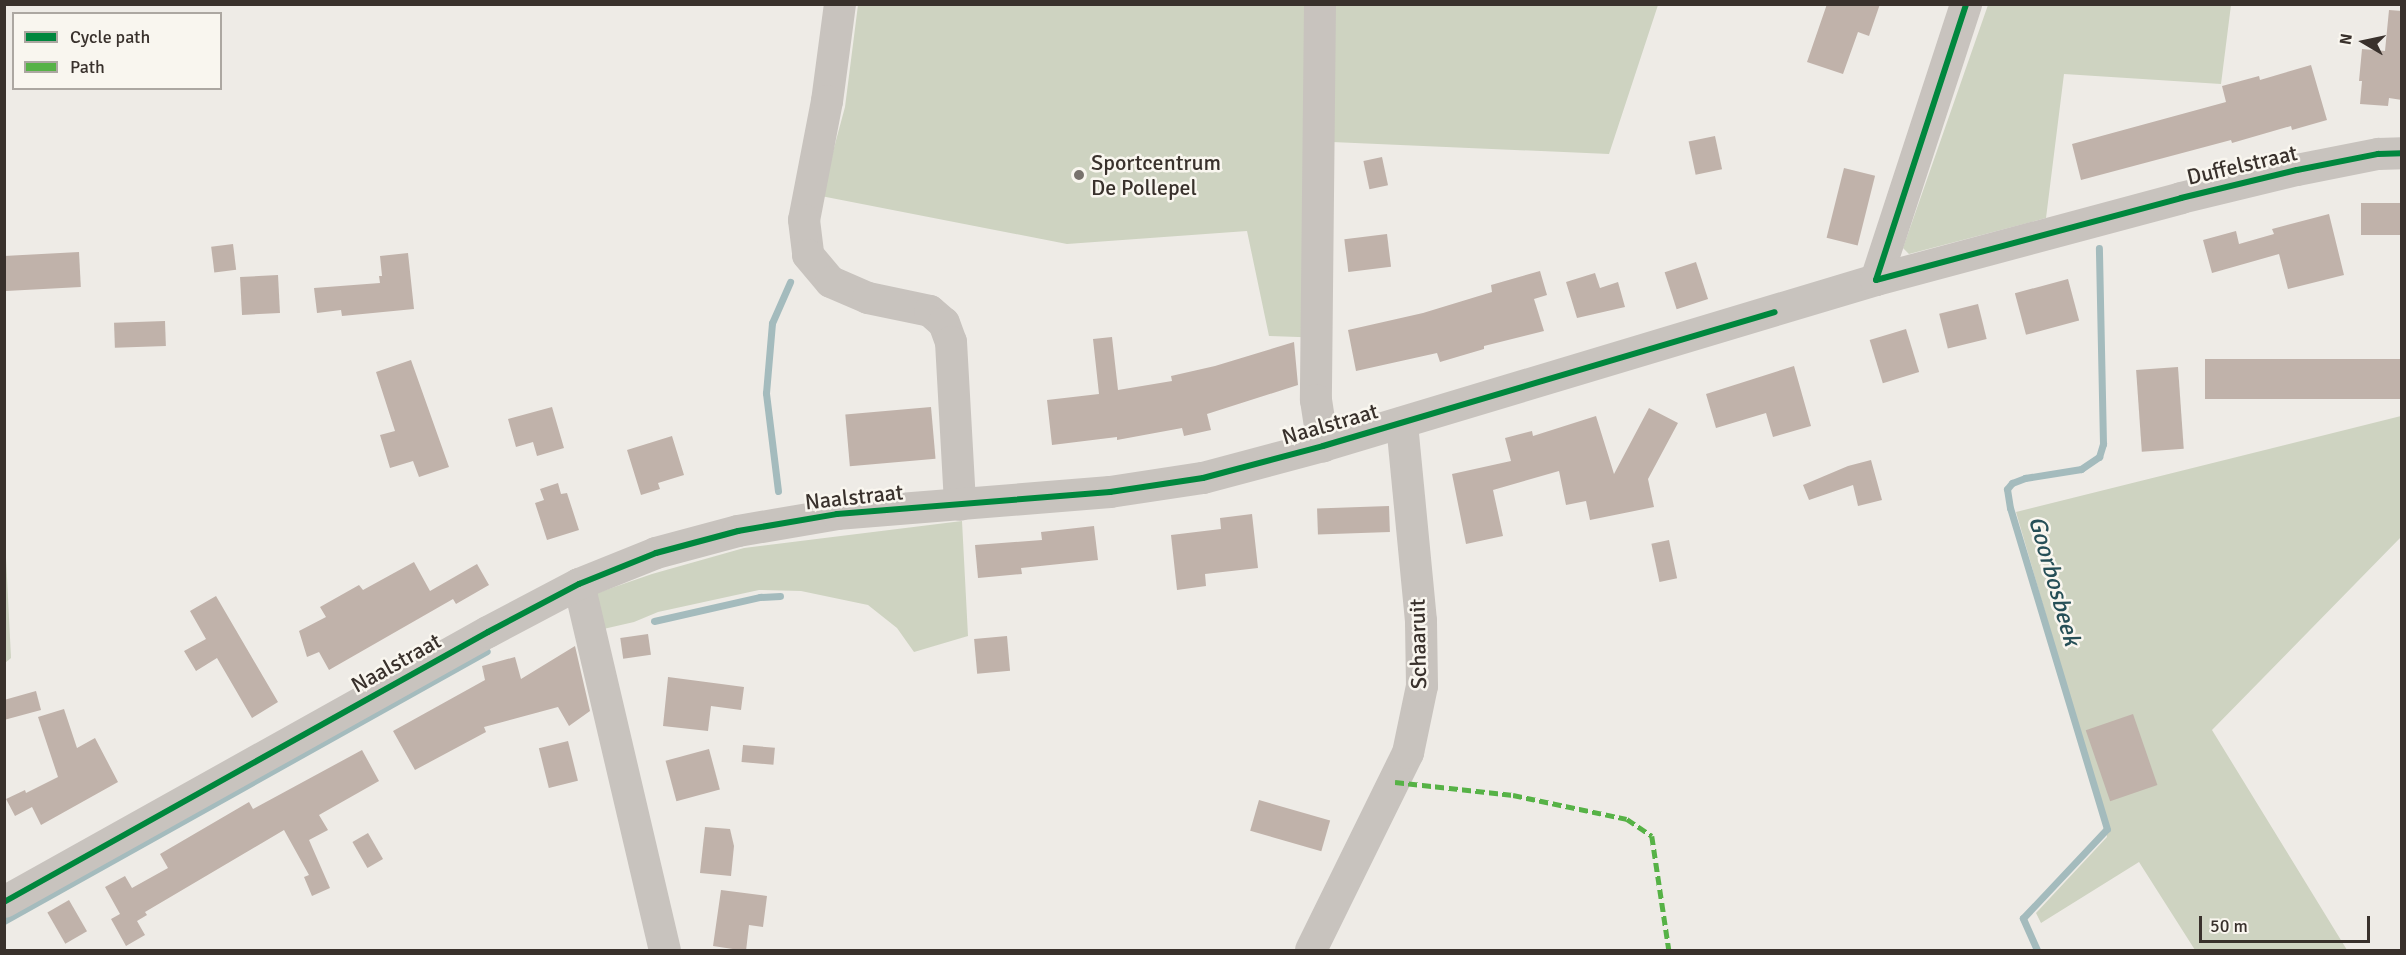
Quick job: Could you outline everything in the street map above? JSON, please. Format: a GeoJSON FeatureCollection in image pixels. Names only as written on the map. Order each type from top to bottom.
{"type":"FeatureCollection","features":[{"type":"Feature","properties":{"kind":"street"},"geometry":{"type":"LineString","coordinates":[[840,4],[827,101],[804,220],[807,255],[831,282],[868,298],[930,311],[944,323],[951,342],[960,505]]}},
{"type":"Feature","properties":{"kind":"street","name":"Naalstraat"},"geometry":{"type":"LineString","coordinates":[[1320,4],[1316,400],[1323,446]]}},
{"type":"Feature","properties":{"kind":"street"},"geometry":{"type":"LineString","coordinates":[[1876,280],[1966,4]]}},
{"type":"Feature","properties":{"kind":"street","name":"Duffelstraat"},"geometry":{"type":"LineString","coordinates":[[1876,280],[2297,170],[2378,154],[2402,153]]}},
{"type":"Feature","properties":{"kind":"street","name":"Naalstraat"},"geometry":{"type":"LineString","coordinates":[[4,902],[478,638],[579,584],[656,553],[738,531],[837,514],[1110,492],[1203,478],[1402,423],[1876,280]]}},
{"type":"Feature","properties":{"kind":"street","name":"Schaaruit"},"geometry":{"type":"LineString","coordinates":[[1311,951],[1408,753],[1422,686],[1421,621],[1402,423]]}},
{"type":"Feature","properties":{"kind":"street"},"geometry":{"type":"LineString","coordinates":[[579,584],[665,951]]}},
{"type":"Feature","properties":{"kind":"green space","name":"Sportcentrum De Pollepel"},"geometry":{"type":"Polygon","coordinates":[[[858,5],[1658,5],[1609,154],[1332,142],[1326,338],[1269,336],[1247,231],[1067,244],[821,196],[845,107],[858,5]]]}},
{"type":"Feature","properties":{"kind":"green space"},"geometry":{"type":"Polygon","coordinates":[[[1988,5],[2231,5],[2221,84],[2064,74],[2046,218],[1909,254],[1903,248],[1988,5]]]}},
{"type":"Feature","properties":{"kind":"green space"},"geometry":{"type":"Polygon","coordinates":[[[2401,416],[2401,537],[2212,730],[2347,950],[2195,950],[2139,862],[2041,923],[2036,913],[2107,837],[2099,798],[2016,512],[2401,416]]]}},
{"type":"Feature","properties":{"kind":"green space"},"geometry":{"type":"Polygon","coordinates":[[[962,521],[968,636],[914,652],[897,628],[868,605],[801,591],[759,590],[658,612],[634,622],[599,630],[597,593],[652,574],[744,548],[962,521]]]}},
{"type":"Feature","properties":{"kind":"green space"},"geometry":{"type":"Polygon","coordinates":[[[4,538],[11,658],[5,663],[4,538]]]}},
{"type":"Feature","properties":{"kind":"building"},"geometry":{"type":"Polygon","coordinates":[[[1827,4],[1880,4],[1869,36],[1858,32],[1843,74],[1807,62],[1827,4]]]}},
{"type":"Feature","properties":{"kind":"building"},"geometry":{"type":"Polygon","coordinates":[[[2389,10],[2402,11],[2402,100],[2389,98],[2388,106],[2360,104],[2362,81],[2359,81],[2362,49],[2385,51],[2389,10]]]}},
{"type":"Feature","properties":{"kind":"building"},"geometry":{"type":"Polygon","coordinates":[[[2311,65],[2327,120],[2292,130],[2291,126],[2232,143],[2231,140],[2081,180],[2072,144],[2226,102],[2222,86],[2259,76],[2260,80],[2311,65]]]}},
{"type":"Feature","properties":{"kind":"building"},"geometry":{"type":"Polygon","coordinates":[[[1715,136],[1722,169],[1696,175],[1689,142],[1715,136]]]}},
{"type":"Feature","properties":{"kind":"building"},"geometry":{"type":"Polygon","coordinates":[[[1382,157],[1388,185],[1369,189],[1363,161],[1382,157]]]}},
{"type":"Feature","properties":{"kind":"building"},"geometry":{"type":"Polygon","coordinates":[[[1844,168],[1875,176],[1858,246],[1827,238],[1844,168]]]}},
{"type":"Feature","properties":{"kind":"building"},"geometry":{"type":"Polygon","coordinates":[[[2361,203],[2402,203],[2402,235],[2361,235],[2361,203]]]}},
{"type":"Feature","properties":{"kind":"building"},"geometry":{"type":"Polygon","coordinates":[[[2329,214],[2344,275],[2288,289],[2279,254],[2212,273],[2203,240],[2236,231],[2239,244],[2274,234],[2272,229],[2329,214]]]}},
{"type":"Feature","properties":{"kind":"building"},"geometry":{"type":"Polygon","coordinates":[[[1387,234],[1391,267],[1348,272],[1344,239],[1387,234]]]}},
{"type":"Feature","properties":{"kind":"building"},"geometry":{"type":"Polygon","coordinates":[[[233,244],[236,270],[214,272],[211,247],[233,244]]]}},
{"type":"Feature","properties":{"kind":"building"},"geometry":{"type":"Polygon","coordinates":[[[79,252],[81,287],[6,291],[4,256],[79,252]]]}},
{"type":"Feature","properties":{"kind":"building"},"geometry":{"type":"Polygon","coordinates":[[[408,253],[414,309],[342,316],[341,310],[317,313],[314,288],[380,283],[379,276],[382,276],[380,256],[408,253]]]}},
{"type":"Feature","properties":{"kind":"building"},"geometry":{"type":"Polygon","coordinates":[[[1696,262],[1708,299],[1677,309],[1665,272],[1696,262]]]}},
{"type":"Feature","properties":{"kind":"building"},"geometry":{"type":"Polygon","coordinates":[[[1540,271],[1547,295],[1534,299],[1544,331],[1484,346],[1484,349],[1440,362],[1437,353],[1356,371],[1348,330],[1423,313],[1492,292],[1491,285],[1540,271]]]}},
{"type":"Feature","properties":{"kind":"building"},"geometry":{"type":"Polygon","coordinates":[[[1595,273],[1600,288],[1618,282],[1625,307],[1577,318],[1566,282],[1595,273]]]}},
{"type":"Feature","properties":{"kind":"building"},"geometry":{"type":"Polygon","coordinates":[[[278,275],[280,313],[242,315],[240,277],[278,275]]]}},
{"type":"Feature","properties":{"kind":"building"},"geometry":{"type":"Polygon","coordinates":[[[2068,279],[2079,321],[2026,335],[2015,293],[2068,279]]]}},
{"type":"Feature","properties":{"kind":"building"},"geometry":{"type":"Polygon","coordinates":[[[1978,304],[1987,339],[1948,349],[1939,314],[1978,304]]]}},
{"type":"Feature","properties":{"kind":"building"},"geometry":{"type":"Polygon","coordinates":[[[165,321],[166,346],[115,348],[114,323],[165,321]]]}},
{"type":"Feature","properties":{"kind":"building"},"geometry":{"type":"Polygon","coordinates":[[[1906,329],[1919,372],[1883,383],[1870,340],[1906,329]]]}},
{"type":"Feature","properties":{"kind":"building"},"geometry":{"type":"Polygon","coordinates":[[[1112,337],[1118,390],[1172,381],[1171,376],[1215,366],[1294,342],[1298,385],[1207,414],[1211,430],[1184,436],[1182,428],[1117,440],[1117,437],[1052,445],[1047,400],[1099,394],[1093,339],[1112,337]]]}},
{"type":"Feature","properties":{"kind":"building"},"geometry":{"type":"Polygon","coordinates":[[[2205,359],[2402,359],[2402,399],[2205,399],[2205,359]]]}},
{"type":"Feature","properties":{"kind":"building"},"geometry":{"type":"Polygon","coordinates":[[[411,360],[449,467],[419,477],[413,461],[390,468],[380,435],[395,431],[376,372],[411,360]]]}},
{"type":"Feature","properties":{"kind":"building"},"geometry":{"type":"Polygon","coordinates":[[[1794,366],[1811,426],[1773,437],[1766,413],[1716,428],[1706,394],[1794,366]]]}},
{"type":"Feature","properties":{"kind":"building"},"geometry":{"type":"Polygon","coordinates":[[[2178,367],[2184,449],[2142,452],[2136,370],[2178,367]]]}},
{"type":"Feature","properties":{"kind":"building"},"geometry":{"type":"Polygon","coordinates":[[[552,407],[564,448],[537,456],[533,442],[516,447],[508,419],[552,407]]]}},
{"type":"Feature","properties":{"kind":"building"},"geometry":{"type":"Polygon","coordinates":[[[931,407],[936,459],[850,466],[845,414],[931,407]]]}},
{"type":"Feature","properties":{"kind":"building"},"geometry":{"type":"Polygon","coordinates":[[[1649,408],[1678,423],[1648,479],[1654,507],[1590,520],[1586,501],[1566,505],[1559,471],[1493,490],[1503,536],[1466,544],[1452,474],[1511,461],[1505,438],[1532,431],[1533,436],[1596,416],[1614,474],[1649,408]]]}},
{"type":"Feature","properties":{"kind":"building"},"geometry":{"type":"Polygon","coordinates":[[[672,436],[684,475],[658,483],[660,489],[641,495],[627,450],[672,436]]]}},
{"type":"Feature","properties":{"kind":"building"},"geometry":{"type":"Polygon","coordinates":[[[1871,460],[1882,500],[1858,506],[1853,485],[1809,500],[1803,485],[1848,466],[1871,460]]]}},
{"type":"Feature","properties":{"kind":"building"},"geometry":{"type":"Polygon","coordinates":[[[558,483],[561,494],[567,493],[579,530],[547,540],[535,503],[544,500],[540,489],[558,483]]]}},
{"type":"Feature","properties":{"kind":"building"},"geometry":{"type":"Polygon","coordinates":[[[1389,506],[1390,532],[1318,534],[1317,509],[1389,506]]]}},
{"type":"Feature","properties":{"kind":"building"},"geometry":{"type":"Polygon","coordinates":[[[1252,514],[1258,568],[1205,574],[1206,586],[1177,590],[1171,535],[1221,529],[1220,518],[1252,514]]]}},
{"type":"Feature","properties":{"kind":"building"},"geometry":{"type":"Polygon","coordinates":[[[1094,526],[1098,560],[1021,568],[1022,574],[978,578],[975,545],[1042,540],[1041,532],[1094,526]]]}},
{"type":"Feature","properties":{"kind":"building"},"geometry":{"type":"Polygon","coordinates":[[[1669,540],[1677,578],[1660,582],[1651,544],[1669,540]]]}},
{"type":"Feature","properties":{"kind":"building"},"geometry":{"type":"Polygon","coordinates":[[[414,562],[430,591],[477,564],[489,585],[456,604],[453,599],[329,670],[319,652],[307,657],[299,631],[326,617],[320,607],[359,585],[363,590],[414,562]]]}},
{"type":"Feature","properties":{"kind":"building"},"geometry":{"type":"Polygon","coordinates":[[[216,596],[278,702],[252,718],[217,658],[196,671],[184,651],[206,639],[190,611],[216,596]]]}},
{"type":"Feature","properties":{"kind":"building"},"geometry":{"type":"Polygon","coordinates":[[[648,634],[651,655],[623,659],[620,638],[648,634]]]}},
{"type":"Feature","properties":{"kind":"building"},"geometry":{"type":"Polygon","coordinates":[[[1007,636],[1010,671],[977,674],[974,639],[1007,636]]]}},
{"type":"Feature","properties":{"kind":"building"},"geometry":{"type":"Polygon","coordinates":[[[575,646],[590,711],[569,726],[558,707],[484,727],[486,732],[415,770],[393,731],[485,680],[482,666],[515,657],[521,679],[575,646]]]}},
{"type":"Feature","properties":{"kind":"building"},"geometry":{"type":"Polygon","coordinates":[[[668,677],[744,687],[741,710],[711,706],[708,731],[663,726],[668,677]]]}},
{"type":"Feature","properties":{"kind":"building"},"geometry":{"type":"Polygon","coordinates":[[[36,691],[41,710],[4,720],[4,700],[36,691]]]}},
{"type":"Feature","properties":{"kind":"building"},"geometry":{"type":"Polygon","coordinates":[[[64,709],[77,748],[95,738],[118,782],[41,825],[32,807],[15,816],[6,799],[25,790],[26,793],[58,777],[38,717],[64,709]]]}},
{"type":"Feature","properties":{"kind":"building"},"geometry":{"type":"Polygon","coordinates":[[[2133,714],[2157,785],[2110,801],[2086,730],[2133,714]]]}},
{"type":"Feature","properties":{"kind":"building"},"geometry":{"type":"Polygon","coordinates":[[[568,741],[578,781],[549,788],[539,748],[568,741]]]}},
{"type":"Feature","properties":{"kind":"building"},"geometry":{"type":"Polygon","coordinates":[[[743,745],[775,748],[773,765],[742,762],[743,745]]]}},
{"type":"Feature","properties":{"kind":"building"},"geometry":{"type":"Polygon","coordinates":[[[709,749],[720,790],[676,801],[666,761],[709,749]]]}},
{"type":"Feature","properties":{"kind":"building"},"geometry":{"type":"Polygon","coordinates":[[[362,750],[379,781],[319,815],[328,830],[309,840],[330,888],[312,896],[304,877],[309,875],[284,830],[145,912],[147,915],[137,921],[145,935],[126,946],[111,919],[120,914],[105,887],[125,876],[132,888],[168,868],[160,854],[249,802],[253,809],[362,750]]]}},
{"type":"Feature","properties":{"kind":"building"},"geometry":{"type":"Polygon","coordinates":[[[1259,800],[1330,820],[1321,851],[1250,831],[1259,800]]]}},
{"type":"Feature","properties":{"kind":"building"},"geometry":{"type":"Polygon","coordinates":[[[705,827],[730,829],[734,846],[731,876],[700,873],[705,827]]]}},
{"type":"Feature","properties":{"kind":"building"},"geometry":{"type":"Polygon","coordinates":[[[368,833],[383,859],[367,868],[352,842],[368,833]]]}},
{"type":"Feature","properties":{"kind":"building"},"geometry":{"type":"Polygon","coordinates":[[[721,890],[767,896],[763,927],[749,925],[746,951],[713,946],[721,890]]]}},
{"type":"Feature","properties":{"kind":"building"},"geometry":{"type":"Polygon","coordinates":[[[69,900],[87,931],[65,944],[47,912],[69,900]]]}},
{"type":"Feature","properties":{"kind":"waterway","name":"Goorbosbeek"},"geometry":{"type":"LineString","coordinates":[[2037,950],[2023,918],[2107,829],[2010,508],[2007,489],[2012,483],[2025,478],[2081,469],[2099,457],[2103,444],[2099,248]]}},
{"type":"Feature","properties":{"kind":"waterway"},"geometry":{"type":"LineString","coordinates":[[778,491],[766,393],[772,323],[790,282]]}},
{"type":"Feature","properties":{"kind":"waterway"},"geometry":{"type":"LineString","coordinates":[[654,621],[760,597],[780,596]]}},
{"type":"Feature","properties":{"kind":"waterway"},"geometry":{"type":"LineString","coordinates":[[4,921],[487,651]]}},
{"type":"Feature","properties":{"kind":"marked path"},"geometry":{"type":"LineString","coordinates":[[1395,782],[1513,795],[1627,819],[1652,836],[1669,950]]}},
{"type":"Feature","properties":{"kind":"cycle path"},"geometry":{"type":"LineString","coordinates":[[1876,280],[1966,4]]}},
{"type":"Feature","properties":{"kind":"cycle path"},"geometry":{"type":"LineString","coordinates":[[1876,280],[2181,198],[2297,170],[2378,154],[2402,153]]}},
{"type":"Feature","properties":{"kind":"cycle path"},"geometry":{"type":"LineString","coordinates":[[4,902],[488,632],[579,584],[656,553],[738,531],[837,514],[1110,492],[1203,478],[1323,446],[1775,312]]}},
{"type":"Feature","properties":{"kind":"place","name":"Sportcentrum De Pollepel"},"geometry":{"type":"Point","coordinates":[1079,175]}}]}
